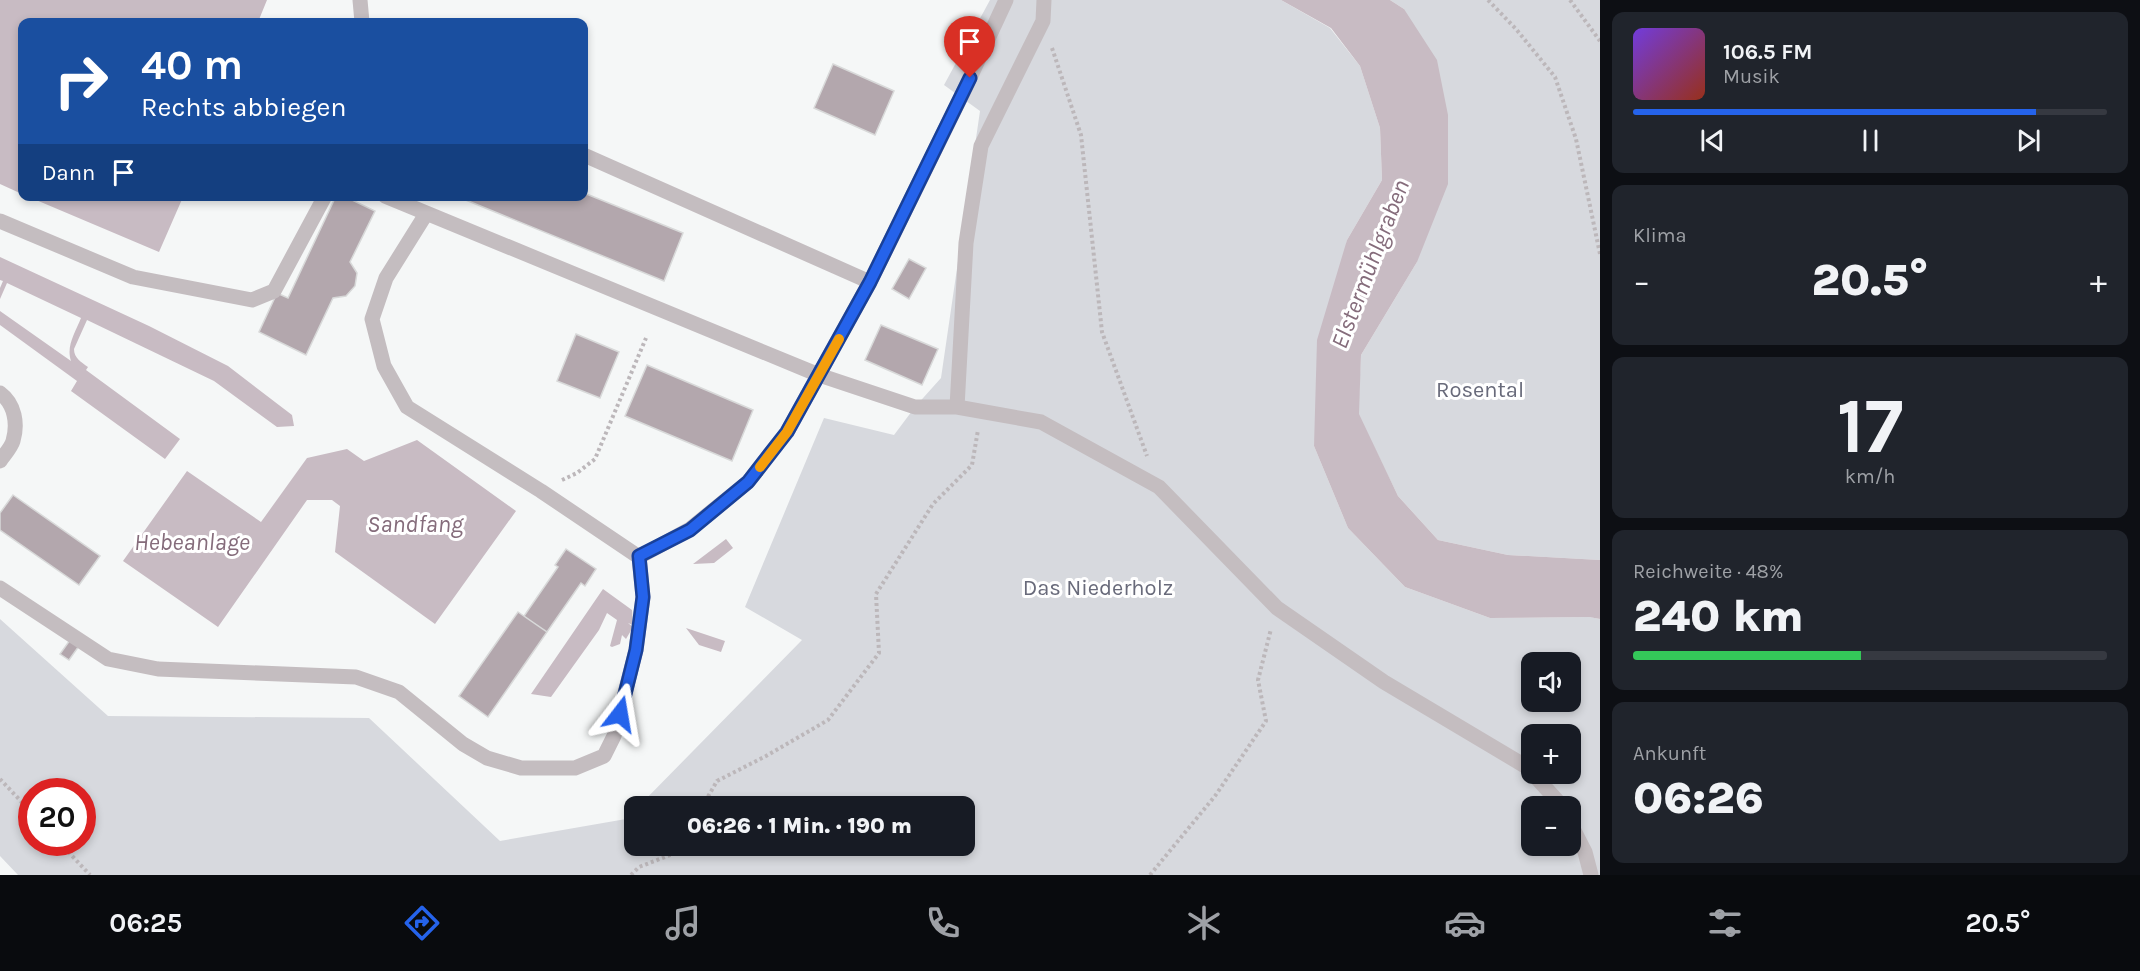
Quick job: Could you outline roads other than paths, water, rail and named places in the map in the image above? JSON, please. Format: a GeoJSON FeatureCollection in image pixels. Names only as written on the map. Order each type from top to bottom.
{"type":"FeatureCollection","features":[{"type":"Feature","properties":{"kind":"lane"},"geometry":{"type":"LineString","coordinates":[[360,0],[362,18]]}},
{"type":"Feature","properties":{"kind":"lane"},"geometry":{"type":"LineString","coordinates":[[639,556],[690,530],[748,482],[787,432],[870,282],[961,98],[1006,0]]}},
{"type":"Feature","properties":{"kind":"lane"},"geometry":{"type":"LineString","coordinates":[[957,406],[966,243],[981,146],[1043,21],[1044,0]]}},
{"type":"Feature","properties":{"kind":"lane"},"geometry":{"type":"LineString","coordinates":[[588,157],[870,282]]}},
{"type":"Feature","properties":{"kind":"lane"},"geometry":{"type":"LineString","coordinates":[[0,221],[133,277],[252,300],[274,291],[322,201]]}},
{"type":"Feature","properties":{"kind":"lane"},"geometry":{"type":"LineString","coordinates":[[397,201],[819,375],[915,407],[957,406],[1041,422],[1159,488],[1277,608],[1384,682],[1521,764]]}},
{"type":"Feature","properties":{"kind":"lane"},"geometry":{"type":"LineString","coordinates":[[426,213],[386,278],[372,319],[384,366],[407,407],[639,556]]}},
{"type":"Feature","properties":{"kind":"lane"},"geometry":{"type":"LineString","coordinates":[[0,393],[6,398],[16,419],[13,442],[0,461]]}},
{"type":"Feature","properties":{"kind":"lane"},"geometry":{"type":"LineString","coordinates":[[0,588],[108,659],[158,669],[356,677],[399,692],[463,744],[487,758],[521,768],[575,768],[604,756],[614,736],[636,650],[639,629],[643,597],[639,556]]}},
{"type":"Feature","properties":{"kind":"lane"},"geometry":{"type":"LineString","coordinates":[[1542,784],[1553,796]]}},
{"type":"Feature","properties":{"kind":"lane"},"geometry":{"type":"LineString","coordinates":[[1581,844],[1591,875]]}},
{"type":"Feature","properties":{"kind":"water"},"geometry":{"type":"Polygon","coordinates":[[[0,0],[267,0],[260,18],[18,18],[18,192],[0,184],[0,0]]]}},
{"type":"Feature","properties":{"kind":"water","name":"Elstermühlgraben"},"geometry":{"type":"Polygon","coordinates":[[[1281,0],[1390,0],[1404,9],[1437,60],[1448,115],[1448,184],[1417,262],[1361,355],[1359,414],[1398,496],[1438,540],[1508,555],[1600,560],[1600,619],[1589,617],[1490,618],[1405,587],[1348,528],[1314,446],[1317,340],[1347,240],[1382,180],[1380,128],[1360,66],[1331,28],[1281,0]]]}},
{"type":"Feature","properties":{"kind":"water"},"geometry":{"type":"Polygon","coordinates":[[[38,201],[181,201],[159,252],[38,201]]]}},
{"type":"Feature","properties":{"kind":"water"},"geometry":{"type":"Polygon","coordinates":[[[0,257],[149,326],[228,366],[292,415],[294,426],[277,427],[214,381],[87,320],[74,349],[75,355],[88,367],[86,370],[180,439],[165,459],[71,391],[77,381],[0,325],[0,311],[71,361],[70,345],[81,318],[7,283],[0,299],[0,288],[3,281],[0,280],[0,257]]]}},
{"type":"Feature","properties":{"kind":"water","name":"Sandfang"},"geometry":{"type":"Polygon","coordinates":[[[417,440],[516,511],[435,624],[335,552],[340,506],[332,500],[307,500],[218,627],[123,561],[187,471],[261,522],[307,458],[347,449],[364,461],[417,440]]]}},
{"type":"Feature","properties":{"kind":"water"},"geometry":{"type":"Polygon","coordinates":[[[726,539],[733,548],[714,563],[693,564],[726,539]]]}},
{"type":"Feature","properties":{"kind":"water"},"geometry":{"type":"Polygon","coordinates":[[[603,589],[632,610],[633,625],[628,623],[633,627],[626,639],[622,635],[620,644],[610,646],[617,620],[607,613],[599,630],[551,697],[531,694],[603,589]]]}},
{"type":"Feature","properties":{"kind":"water"},"geometry":{"type":"Polygon","coordinates":[[[686,628],[725,641],[721,652],[699,645],[686,628]]]}},
{"type":"Feature","properties":{"kind":"park label","name":"Rosental"},"geometry":{"type":"Point","coordinates":[1480,390]}},
{"type":"Feature","properties":{"kind":"park label","name":"Das Niederholz"},"geometry":{"type":"Point","coordinates":[1098,588]}},
{"type":"Feature","properties":{"kind":"water label","name":"Hebeanlage"},"geometry":{"type":"Point","coordinates":[192,542]}}]}
